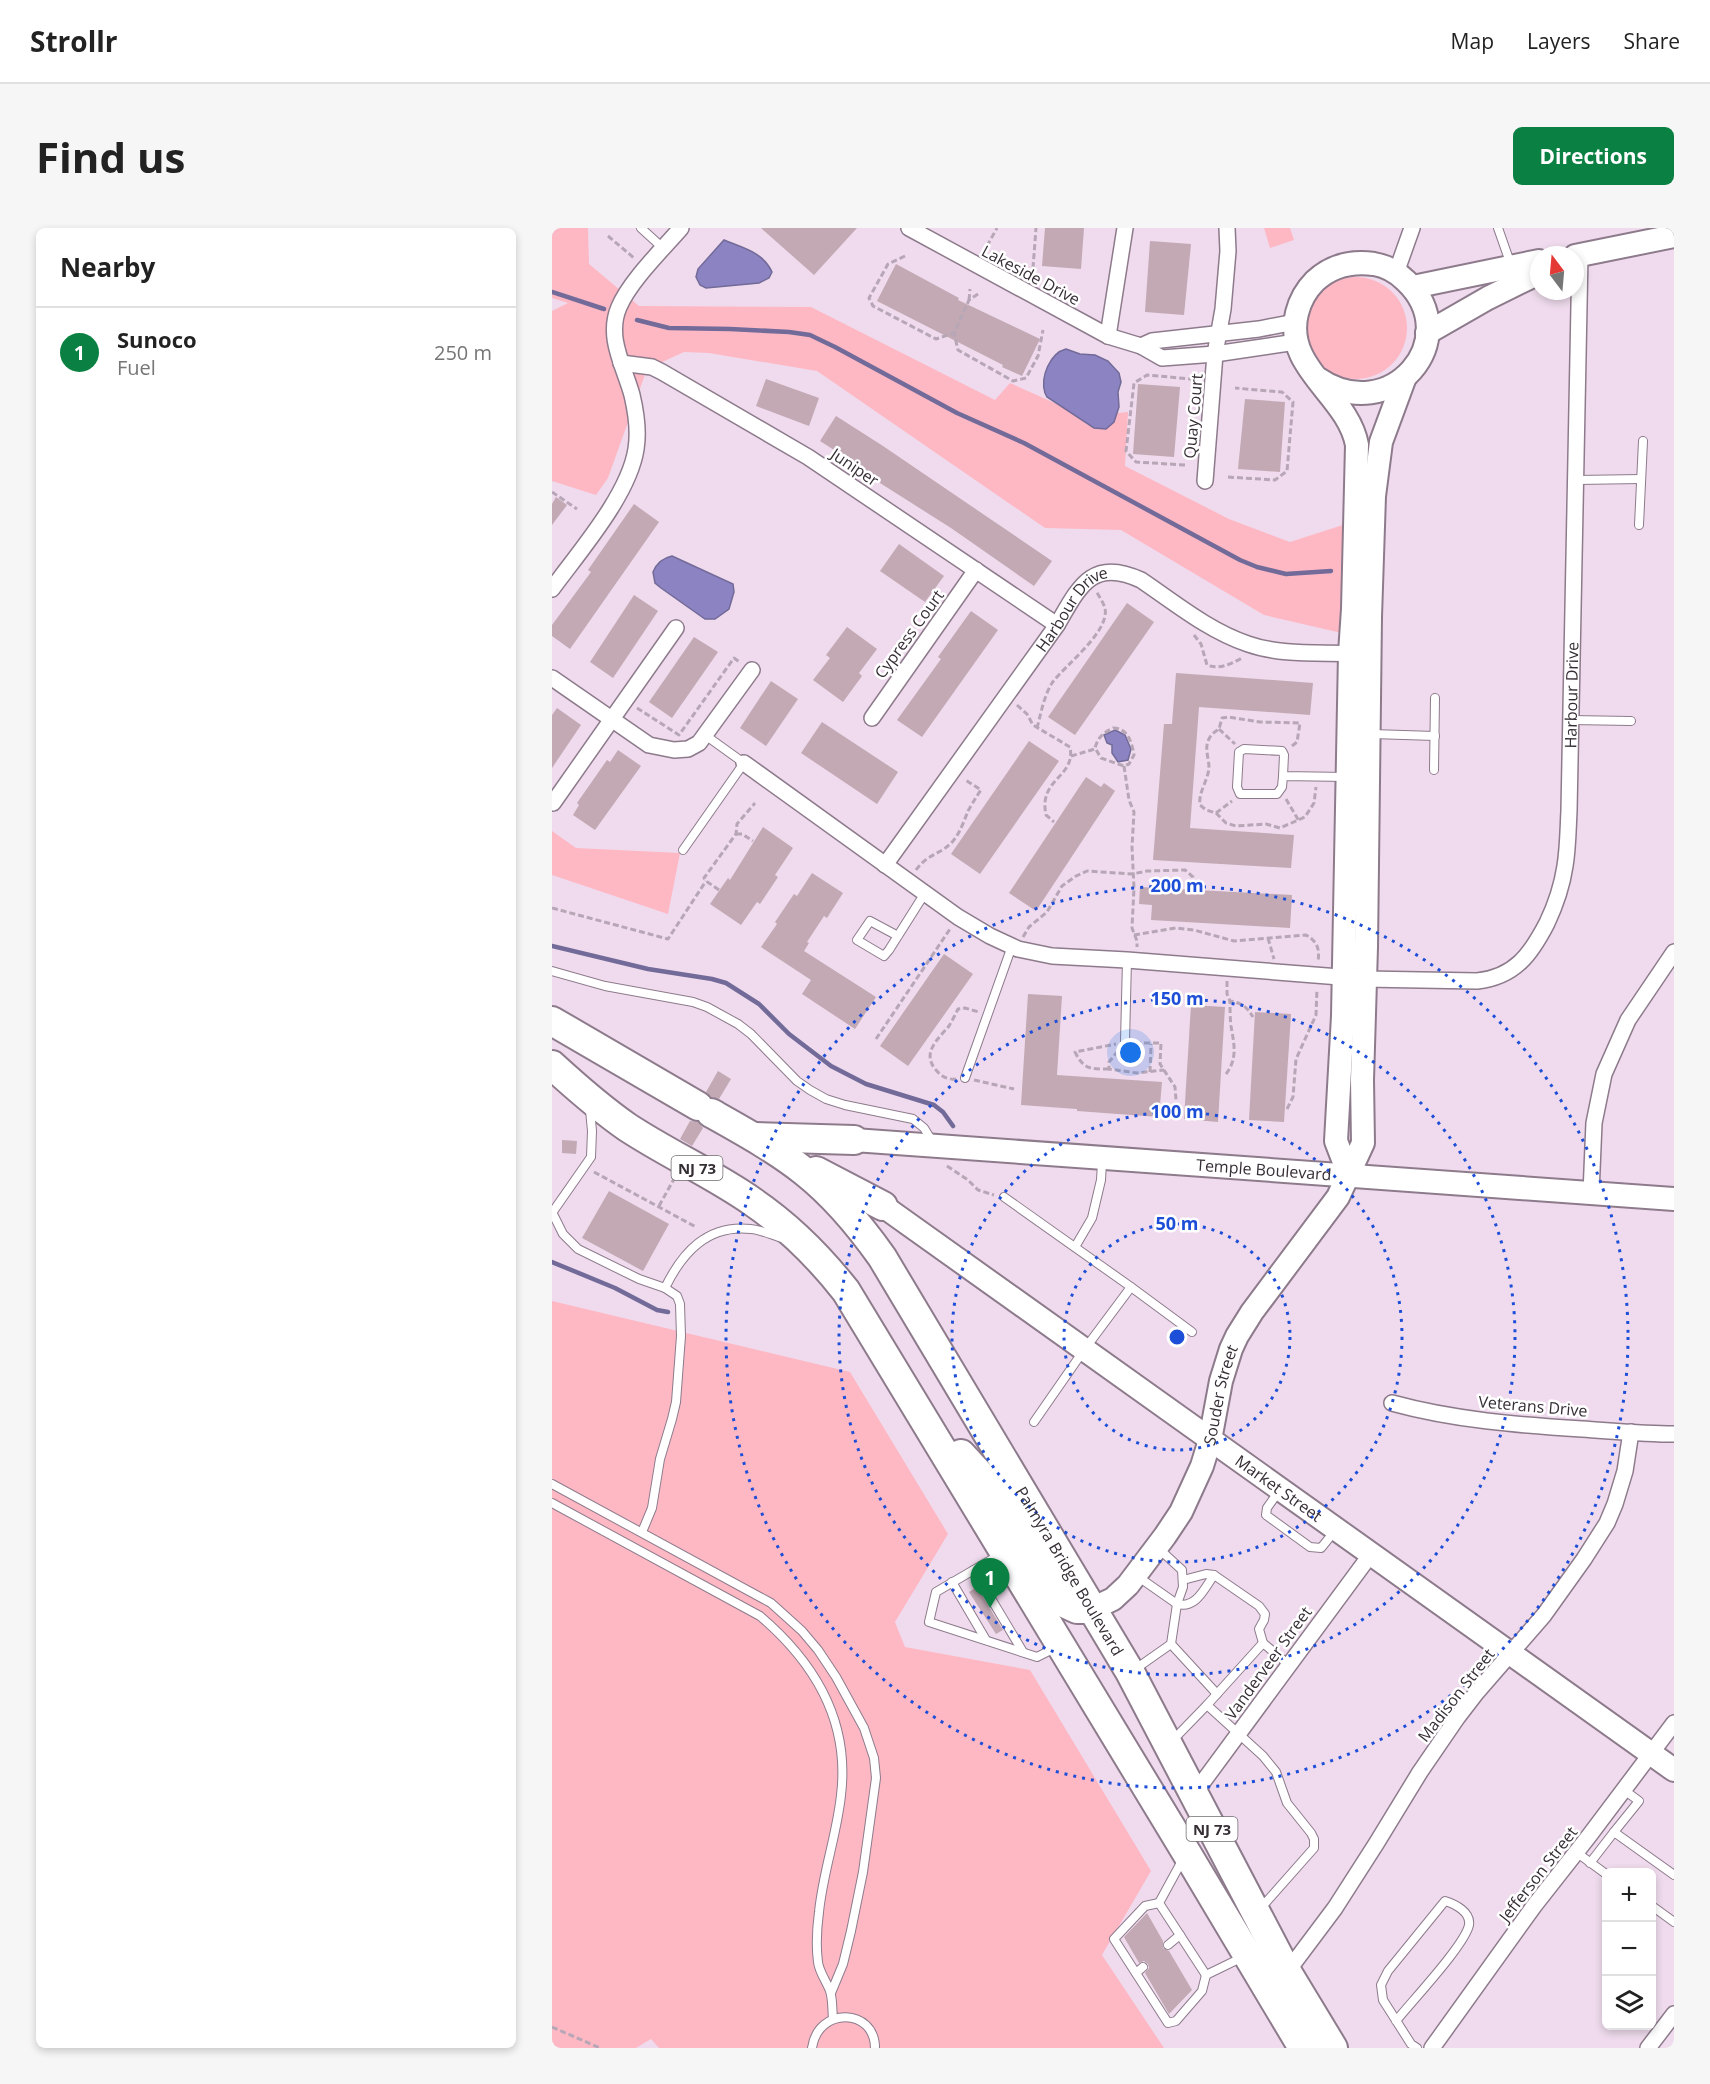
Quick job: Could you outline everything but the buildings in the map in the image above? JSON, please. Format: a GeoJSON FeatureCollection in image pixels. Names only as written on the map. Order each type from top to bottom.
{"type":"FeatureCollection","features":[{"type":"Feature","properties":{"kind":"highway","name":"NJ 73"},"geometry":{"type":"LineString","coordinates":[[552,1021],[753,1137]]}},
{"type":"Feature","properties":{"kind":"highway","name":"NJ 73"},"geometry":{"type":"LineString","coordinates":[[552,1065],[587,1097],[636,1132],[754,1203],[803,1244],[832,1273],[846,1291],[1303,2048]]}},
{"type":"Feature","properties":{"kind":"highway"},"geometry":{"type":"LineString","coordinates":[[753,1137],[854,1140]]}},
{"type":"Feature","properties":{"kind":"highway","name":"Palmyra Bridge Boulevard"},"geometry":{"type":"LineString","coordinates":[[753,1137],[786,1158],[826,1191],[858,1225],[882,1257],[1130,1672],[1287,1972],[1333,2048]]}},
{"type":"Feature","properties":{"kind":"highway"},"geometry":{"type":"LineString","coordinates":[[786,1158],[838,1181],[883,1206]]}},
{"type":"Feature","properties":{"kind":"highway"},"geometry":{"type":"LineString","coordinates":[[915,1404],[994,1492],[1064,1603],[1077,1609],[1092,1609]]}},
{"type":"Feature","properties":{"kind":"street"},"geometry":{"type":"LineString","coordinates":[[552,589],[614,502],[631,468],[636,450],[637,431],[632,394],[614,336],[614,322],[619,306],[628,292],[681,228]]}},
{"type":"Feature","properties":{"kind":"street","name":"Lakeside Drive"},"geometry":{"type":"LineString","coordinates":[[909,228],[1108,336],[1141,346],[1162,358],[1215,354],[1296,332]]}},
{"type":"Feature","properties":{"kind":"street"},"geometry":{"type":"LineString","coordinates":[[1108,336],[1125,228]]}},
{"type":"Feature","properties":{"kind":"street","name":"Quay Court"},"geometry":{"type":"LineString","coordinates":[[1205,481],[1215,354],[1228,251],[1227,228]]}},
{"type":"Feature","properties":{"kind":"street"},"geometry":{"type":"LineString","coordinates":[[1404,280],[1412,228]]}},
{"type":"Feature","properties":{"kind":"street","name":"Harbour Drive"},"geometry":{"type":"LineString","coordinates":[[1584,254],[1674,236]]}},
{"type":"Feature","properties":{"kind":"street"},"geometry":{"type":"LineString","coordinates":[[1404,280],[1530,263]]}},
{"type":"Feature","properties":{"kind":"street"},"geometry":{"type":"LineString","coordinates":[[1317,378],[1329,387],[1355,394],[1382,391],[1394,386],[1415,366],[1422,354],[1427,333],[1425,311],[1404,280],[1377,265],[1347,264],[1334,268],[1322,275],[1304,294],[1299,306],[1296,332],[1304,362],[1349,424],[1356,440],[1365,494],[1351,1080],[1336,1141],[1349,1175]]}},
{"type":"Feature","properties":{"kind":"street"},"geometry":{"type":"LineString","coordinates":[[1427,333],[1488,298],[1530,277]]}},
{"type":"Feature","properties":{"kind":"street","name":"Harbour Drive"},"geometry":{"type":"LineString","coordinates":[[744,763],[958,917],[1015,948],[1052,956],[1354,977],[1488,980],[1510,971],[1536,944],[1552,913],[1565,867],[1569,811],[1577,480],[1577,300]]}},
{"type":"Feature","properties":{"kind":"street","name":"Lakeside Drive"},"geometry":{"type":"LineString","coordinates":[[1141,346],[1152,342],[1219,334],[1296,332]]}},
{"type":"Feature","properties":{"kind":"street","name":"Juniper"},"geometry":{"type":"LineString","coordinates":[[621,363],[651,367],[687,385],[808,457],[1057,625]]}},
{"type":"Feature","properties":{"kind":"street"},"geometry":{"type":"LineString","coordinates":[[1365,494],[1405,377]]}},
{"type":"Feature","properties":{"kind":"street","name":"Cypress Court"},"geometry":{"type":"LineString","coordinates":[[872,718],[976,570]]}},
{"type":"Feature","properties":{"kind":"street","name":"Harbour Drive"},"geometry":{"type":"LineString","coordinates":[[885,865],[1057,625],[1075,594],[1089,579],[1109,571],[1130,575],[1224,635],[1254,646],[1286,651],[1360,654]]}},
{"type":"Feature","properties":{"kind":"street"},"geometry":{"type":"LineString","coordinates":[[553,804],[676,628]]}},
{"type":"Feature","properties":{"kind":"street"},"geometry":{"type":"LineString","coordinates":[[552,678],[649,745],[662,749],[688,749],[699,743],[752,670]]}},
{"type":"Feature","properties":{"kind":"street"},"geometry":{"type":"LineString","coordinates":[[1591,1192],[1594,1123],[1604,1074],[1628,1020],[1674,952]]}},
{"type":"Feature","properties":{"kind":"street","name":"Temple Boulevard"},"geometry":{"type":"LineString","coordinates":[[854,1140],[939,1155],[1102,1158],[1674,1198]]}},
{"type":"Feature","properties":{"kind":"street","name":"Souder Street"},"geometry":{"type":"LineString","coordinates":[[1092,1609],[1113,1599],[1136,1575],[1181,1512],[1192,1490],[1210,1440],[1221,1381],[1236,1336],[1338,1197],[1349,1175]]}},
{"type":"Feature","properties":{"kind":"street","name":"Market Street"},"geometry":{"type":"LineString","coordinates":[[883,1206],[1674,1770]]}},
{"type":"Feature","properties":{"kind":"street","name":"Veterans Drive"},"geometry":{"type":"LineString","coordinates":[[1392,1402],[1409,1408],[1463,1418],[1674,1434]]}},
{"type":"Feature","properties":{"kind":"street","name":"Madison Street"},"geometry":{"type":"LineString","coordinates":[[1287,1972],[1335,1908],[1420,1772],[1457,1718],[1510,1653],[1544,1616],[1584,1559],[1607,1522],[1615,1504],[1625,1472],[1632,1432]]}},
{"type":"Feature","properties":{"kind":"street","name":"Vanderveer Street"},"geometry":{"type":"LineString","coordinates":[[1194,1794],[1371,1554]]}},
{"type":"Feature","properties":{"kind":"street","name":"Jefferson Street"},"geometry":{"type":"LineString","coordinates":[[1432,2048],[1490,1965],[1674,1723]]}},
{"type":"Feature","properties":{"kind":"street"},"geometry":{"type":"LineString","coordinates":[[1648,2048],[1674,2014]]}},
{"type":"Feature","properties":{"kind":"lane"},"geometry":{"type":"LineString","coordinates":[[641,228],[664,249]]}},
{"type":"Feature","properties":{"kind":"lane"},"geometry":{"type":"LineString","coordinates":[[1498,228],[1511,267]]}},
{"type":"Feature","properties":{"kind":"lane"},"geometry":{"type":"LineString","coordinates":[[1639,525],[1643,441]]}},
{"type":"Feature","properties":{"kind":"lane"},"geometry":{"type":"LineString","coordinates":[[1577,480],[1641,479]]}},
{"type":"Feature","properties":{"kind":"lane"},"geometry":{"type":"LineString","coordinates":[[1434,770],[1436,698]]}},
{"type":"Feature","properties":{"kind":"lane"},"geometry":{"type":"LineString","coordinates":[[1571,720],[1631,721]]}},
{"type":"Feature","properties":{"kind":"lane"},"geometry":{"type":"LineString","coordinates":[[1359,734],[1435,736]]}},
{"type":"Feature","properties":{"kind":"lane","name":"Harbour Drive"},"geometry":{"type":"LineString","coordinates":[[705,735],[744,763]]}},
{"type":"Feature","properties":{"kind":"lane"},"geometry":{"type":"LineString","coordinates":[[1244,749],[1283,752],[1280,792],[1272,795],[1240,794],[1237,787],[1238,757],[1241,751],[1244,749]]}},
{"type":"Feature","properties":{"kind":"lane"},"geometry":{"type":"LineString","coordinates":[[683,850],[744,763]]}},
{"type":"Feature","properties":{"kind":"lane"},"geometry":{"type":"LineString","coordinates":[[1283,776],[1358,777]]}},
{"type":"Feature","properties":{"kind":"lane"},"geometry":{"type":"LineString","coordinates":[[898,936],[870,921],[857,940],[884,956],[898,936],[925,893]]}},
{"type":"Feature","properties":{"kind":"lane"},"geometry":{"type":"LineString","coordinates":[[965,1078],[1015,948]]}},
{"type":"Feature","properties":{"kind":"lane"},"geometry":{"type":"LineString","coordinates":[[1125,1042],[1127,960]]}},
{"type":"Feature","properties":{"kind":"lane"},"geometry":{"type":"LineString","coordinates":[[552,971],[605,986],[693,1002],[707,1007],[738,1024],[763,1045],[797,1081],[826,1099],[913,1119],[924,1128],[939,1155]]}},
{"type":"Feature","properties":{"kind":"lane"},"geometry":{"type":"LineString","coordinates":[[587,1097],[592,1120],[591,1157],[552,1213],[563,1234],[578,1249],[639,1279],[665,1288],[677,1296],[682,1323],[672,1419],[660,1459],[652,1508],[642,1532]]}},
{"type":"Feature","properties":{"kind":"lane"},"geometry":{"type":"LineString","coordinates":[[1075,1247],[1092,1218],[1101,1180],[1102,1158]]}},
{"type":"Feature","properties":{"kind":"lane"},"geometry":{"type":"LineString","coordinates":[[1004,1197],[1192,1332]]}},
{"type":"Feature","properties":{"kind":"lane"},"geometry":{"type":"LineString","coordinates":[[665,1288],[674,1270],[690,1248],[717,1234],[751,1229],[803,1244]]}},
{"type":"Feature","properties":{"kind":"lane"},"geometry":{"type":"LineString","coordinates":[[1034,1422],[1131,1287]]}},
{"type":"Feature","properties":{"kind":"lane"},"geometry":{"type":"LineString","coordinates":[[552,1484],[771,1603],[785,1614],[818,1650],[837,1677],[864,1728],[874,1758],[876,1778],[863,1872],[851,1931],[843,1965],[831,1993]]}},
{"type":"Feature","properties":{"kind":"lane"},"geometry":{"type":"LineString","coordinates":[[552,1503],[760,1616],[783,1636],[818,1680],[829,1702],[835,1723],[841,1748],[843,1771],[838,1815],[819,1912],[818,1963],[831,1993],[833,2019]]}},
{"type":"Feature","properties":{"kind":"lane"},"geometry":{"type":"LineString","coordinates":[[1130,1672],[1171,1644],[1177,1604],[1183,1587],[1182,1570],[1157,1547]]}},
{"type":"Feature","properties":{"kind":"lane"},"geometry":{"type":"LineString","coordinates":[[1005,1552],[936,1592],[929,1622],[1037,1657],[1060,1645]]}},
{"type":"Feature","properties":{"kind":"lane"},"geometry":{"type":"LineString","coordinates":[[974,1570],[1023,1652]]}},
{"type":"Feature","properties":{"kind":"lane"},"geometry":{"type":"LineString","coordinates":[[1183,1580],[1206,1574],[1214,1575],[1263,1610],[1264,1620],[1259,1629],[1263,1643],[1289,1665]]}},
{"type":"Feature","properties":{"kind":"lane"},"geometry":{"type":"LineString","coordinates":[[1136,1575],[1177,1604],[1185,1606],[1191,1604],[1214,1575]]}},
{"type":"Feature","properties":{"kind":"lane"},"geometry":{"type":"LineString","coordinates":[[952,1582],[986,1640]]}},
{"type":"Feature","properties":{"kind":"lane"},"geometry":{"type":"LineString","coordinates":[[1169,1744],[1263,1643]]}},
{"type":"Feature","properties":{"kind":"lane"},"geometry":{"type":"LineString","coordinates":[[1171,1644],[1217,1694]]}},
{"type":"Feature","properties":{"kind":"lane"},"geometry":{"type":"LineString","coordinates":[[1207,1705],[1263,1756],[1276,1772],[1287,1803],[1314,1839],[1314,1848],[1256,1914]]}},
{"type":"Feature","properties":{"kind":"lane"},"geometry":{"type":"LineString","coordinates":[[1590,1863],[1639,1801],[1624,1790]]}},
{"type":"Feature","properties":{"kind":"lane"},"geometry":{"type":"LineString","coordinates":[[1614,1832],[1674,1875]]}},
{"type":"Feature","properties":{"kind":"lane"},"geometry":{"type":"LineString","coordinates":[[1159,1903],[1186,1852]]}},
{"type":"Feature","properties":{"kind":"lane"},"geometry":{"type":"LineString","coordinates":[[1576,1852],[1602,1871]]}},
{"type":"Feature","properties":{"kind":"lane"},"geometry":{"type":"LineString","coordinates":[[1396,2021],[1461,1941],[1469,1924],[1467,1914],[1453,1904],[1445,1901],[1388,1971],[1381,1985],[1383,2000],[1396,2021],[1411,2044],[1417,2048]]}},
{"type":"Feature","properties":{"kind":"lane"},"geometry":{"type":"LineString","coordinates":[[1159,1903],[1206,1975],[1202,1991],[1176,2020],[1168,2023],[1114,1939],[1145,1906],[1159,1903]]}},
{"type":"Feature","properties":{"kind":"lane"},"geometry":{"type":"LineString","coordinates":[[1656,1909],[1674,1922]]}},
{"type":"Feature","properties":{"kind":"lane"},"geometry":{"type":"LineString","coordinates":[[1168,1946],[1180,1935]]}},
{"type":"Feature","properties":{"kind":"lane"},"geometry":{"type":"LineString","coordinates":[[1206,1975],[1248,1955]]}},
{"type":"Feature","properties":{"kind":"lane"},"geometry":{"type":"LineString","coordinates":[[1136,1973],[1143,1967]]}},
{"type":"Feature","properties":{"kind":"lane"},"geometry":{"type":"LineString","coordinates":[[812,2048],[813,2039],[819,2029],[833,2019],[844,2017],[860,2021],[868,2028],[875,2048]]}},
{"type":"Feature","properties":{"kind":"path"},"geometry":{"type":"LineString","coordinates":[[987,246],[997,228]]}},
{"type":"Feature","properties":{"kind":"path"},"geometry":{"type":"LineString","coordinates":[[1033,268],[1036,228]]}},
{"type":"Feature","properties":{"kind":"path"},"geometry":{"type":"LineString","coordinates":[[608,236],[640,262]]}},
{"type":"Feature","properties":{"kind":"path"},"geometry":{"type":"LineString","coordinates":[[905,256],[888,264],[869,298],[873,306],[936,339],[954,333]]}},
{"type":"Feature","properties":{"kind":"path"},"geometry":{"type":"LineString","coordinates":[[970,289],[969,300],[954,333],[958,350],[1013,381],[1026,378],[1038,356],[1043,330]]}},
{"type":"Feature","properties":{"kind":"path"},"geometry":{"type":"LineString","coordinates":[[969,300],[978,294]]}},
{"type":"Feature","properties":{"kind":"path"},"geometry":{"type":"LineString","coordinates":[[1185,465],[1136,462],[1126,451],[1134,383],[1147,375],[1191,378]]}},
{"type":"Feature","properties":{"kind":"path"},"geometry":{"type":"LineString","coordinates":[[1228,477],[1275,480],[1287,471],[1293,402],[1282,392],[1235,388]]}},
{"type":"Feature","properties":{"kind":"path"},"geometry":{"type":"LineString","coordinates":[[552,492],[577,509]]}},
{"type":"Feature","properties":{"kind":"path"},"geometry":{"type":"LineString","coordinates":[[1037,728],[1051,685],[1082,652],[1101,625],[1105,612],[1104,607],[1089,579]]}},
{"type":"Feature","properties":{"kind":"path"},"geometry":{"type":"LineString","coordinates":[[1191,614],[1191,630],[1201,644],[1207,665],[1214,668],[1235,662],[1254,646]]}},
{"type":"Feature","properties":{"kind":"path"},"geometry":{"type":"LineString","coordinates":[[624,700],[679,735],[734,658],[752,670]]}},
{"type":"Feature","properties":{"kind":"path"},"geometry":{"type":"LineString","coordinates":[[1005,697],[1024,711],[1037,728],[1070,747],[1069,765],[1053,782],[1045,797],[1046,815],[1054,822]]}},
{"type":"Feature","properties":{"kind":"path"},"geometry":{"type":"LineString","coordinates":[[1283,752],[1298,742],[1300,723],[1222,718],[1219,729],[1209,739],[1207,745],[1209,768],[1199,799],[1200,805],[1216,813],[1226,823],[1236,826],[1266,824],[1280,828],[1305,818],[1314,804],[1318,776]]}},
{"type":"Feature","properties":{"kind":"path"},"geometry":{"type":"LineString","coordinates":[[1119,728],[1124,731],[1132,743],[1134,755],[1129,764],[1124,766],[1101,758],[1095,749],[1097,739],[1104,733],[1119,728]]}},
{"type":"Feature","properties":{"kind":"path"},"geometry":{"type":"LineString","coordinates":[[1219,729],[1227,734],[1241,751]]}},
{"type":"Feature","properties":{"kind":"path"},"geometry":{"type":"LineString","coordinates":[[1071,756],[1095,749]]}},
{"type":"Feature","properties":{"kind":"path"},"geometry":{"type":"LineString","coordinates":[[1124,766],[1129,800],[1134,813],[1132,928],[1137,941],[1136,952],[1128,952],[1127,960]]}},
{"type":"Feature","properties":{"kind":"path"},"geometry":{"type":"LineString","coordinates":[[909,882],[924,860],[954,841],[981,790],[952,771]]}},
{"type":"Feature","properties":{"kind":"path"},"geometry":{"type":"LineString","coordinates":[[1280,792],[1292,807],[1299,821]]}},
{"type":"Feature","properties":{"kind":"path"},"geometry":{"type":"LineString","coordinates":[[1216,813],[1240,794]]}},
{"type":"Feature","properties":{"kind":"path"},"geometry":{"type":"LineString","coordinates":[[552,908],[668,939],[706,881],[704,878],[736,834],[737,824],[755,803]]}},
{"type":"Feature","properties":{"kind":"path"},"geometry":{"type":"LineString","coordinates":[[736,834],[742,834],[753,841]]}},
{"type":"Feature","properties":{"kind":"path"},"geometry":{"type":"LineString","coordinates":[[1015,948],[1029,927],[1047,912],[1067,880],[1087,872],[1132,874],[1147,871],[1185,870],[1193,878],[1197,887]]}},
{"type":"Feature","properties":{"kind":"path"},"geometry":{"type":"LineString","coordinates":[[706,881],[719,890]]}},
{"type":"Feature","properties":{"kind":"path"},"geometry":{"type":"LineString","coordinates":[[876,1039],[958,917]]}},
{"type":"Feature","properties":{"kind":"path"},"geometry":{"type":"LineString","coordinates":[[1134,935],[1176,928],[1194,930],[1234,941],[1299,934],[1311,938],[1317,944],[1318,966]]}},
{"type":"Feature","properties":{"kind":"path"},"geometry":{"type":"LineString","coordinates":[[1268,938],[1278,971]]}},
{"type":"Feature","properties":{"kind":"path"},"geometry":{"type":"LineString","coordinates":[[1226,1074],[1235,1054],[1230,1024],[1230,1000],[1227,994],[1228,967]]}},
{"type":"Feature","properties":{"kind":"path"},"geometry":{"type":"LineString","coordinates":[[1287,1109],[1293,1097],[1296,1059],[1316,1016],[1317,984]]}},
{"type":"Feature","properties":{"kind":"path"},"geometry":{"type":"LineString","coordinates":[[1230,1000],[1241,1003],[1253,1017]]}},
{"type":"Feature","properties":{"kind":"path"},"geometry":{"type":"LineString","coordinates":[[980,1012],[965,1008],[958,1010],[930,1049],[932,1065],[941,1076],[952,1080],[965,1078],[1014,1089]]}},
{"type":"Feature","properties":{"kind":"path"},"geometry":{"type":"LineString","coordinates":[[1109,1069],[1109,1062],[1125,1042]]}},
{"type":"Feature","properties":{"kind":"path"},"geometry":{"type":"LineString","coordinates":[[1164,1070],[1137,1073],[1090,1069],[1079,1061],[1075,1052],[1125,1042],[1161,1043],[1160,1064],[1164,1070],[1175,1087],[1176,1100]]}},
{"type":"Feature","properties":{"kind":"path"},"geometry":{"type":"LineString","coordinates":[[1150,1072],[1151,1043]]}},
{"type":"Feature","properties":{"kind":"path"},"geometry":{"type":"LineString","coordinates":[[939,1155],[978,1190],[1004,1197]]}},
{"type":"Feature","properties":{"kind":"path"},"geometry":{"type":"LineString","coordinates":[[583,1168],[599,1174],[696,1227]]}},
{"type":"Feature","properties":{"kind":"path"},"geometry":{"type":"LineString","coordinates":[[659,1206],[675,1177]]}},
{"type":"Feature","properties":{"kind":"path"},"geometry":{"type":"LineString","coordinates":[[552,2027],[600,2048]]}},
{"type":"Feature","properties":{"kind":"shaded area"},"geometry":{"type":"Polygon","coordinates":[[[552,228],[588,228],[589,264],[639,306],[811,307],[995,400],[1010,383],[1059,405],[1088,425],[1101,429],[1113,423],[1117,413],[1128,412],[1125,466],[1229,519],[1290,542],[1349,523],[1346,634],[1264,615],[1121,530],[1045,528],[817,371],[709,353],[684,352],[647,369],[608,478],[596,495],[552,481],[552,311],[568,303],[552,298],[552,228]]]}},
{"type":"Feature","properties":{"kind":"shaded area"},"geometry":{"type":"Polygon","coordinates":[[[1264,228],[1290,228],[1294,240],[1270,248],[1264,228]]]}},
{"type":"Feature","properties":{"kind":"shaded area"},"geometry":{"type":"Polygon","coordinates":[[[724,240],[758,255],[772,272],[769,278],[759,283],[706,288],[700,285],[696,277],[698,269],[724,240]]]}},
{"type":"Feature","properties":{"kind":"shaded area"},"geometry":{"type":"Polygon","coordinates":[[[1356,277],[1376,281],[1392,292],[1403,308],[1407,328],[1403,348],[1392,364],[1376,375],[1356,379],[1336,375],[1320,364],[1309,348],[1305,328],[1309,308],[1320,292],[1336,281],[1356,277]]]}},
{"type":"Feature","properties":{"kind":"shaded area"},"geometry":{"type":"Polygon","coordinates":[[[1066,349],[1080,354],[1095,355],[1108,361],[1119,373],[1121,382],[1118,392],[1119,407],[1114,422],[1106,429],[1094,428],[1047,397],[1045,393],[1044,380],[1048,366],[1055,355],[1066,349]]]}},
{"type":"Feature","properties":{"kind":"shaded area"},"geometry":{"type":"Polygon","coordinates":[[[672,556],[733,584],[734,592],[729,609],[715,619],[705,619],[655,583],[653,572],[656,566],[663,559],[672,556]]]}},
{"type":"Feature","properties":{"kind":"shaded area"},"geometry":{"type":"Polygon","coordinates":[[[1115,730],[1125,735],[1131,749],[1128,760],[1118,762],[1112,753],[1112,745],[1107,743],[1104,735],[1115,730]]]}},
{"type":"Feature","properties":{"kind":"shaded area"},"geometry":{"type":"Polygon","coordinates":[[[552,831],[576,848],[680,853],[668,914],[552,875],[552,831]]]}},
{"type":"Feature","properties":{"kind":"shaded area"},"geometry":{"type":"Polygon","coordinates":[[[552,1301],[850,1372],[948,1534],[895,1622],[905,1647],[1030,1670],[1151,1871],[1102,1955],[1164,2048],[659,2048],[651,2039],[636,2048],[552,2048],[552,1301]]]}},
{"type":"Feature","properties":{"kind":"waterway"},"geometry":{"type":"LineString","coordinates":[[552,292],[604,309]]}},
{"type":"Feature","properties":{"kind":"waterway"},"geometry":{"type":"LineString","coordinates":[[637,320],[669,328],[730,329],[810,335],[957,413],[1024,443],[1240,560],[1286,574],[1331,571]]}},
{"type":"Feature","properties":{"kind":"waterway"},"geometry":{"type":"LineString","coordinates":[[552,946],[648,969],[726,983],[759,1004],[789,1034],[831,1066],[866,1084],[934,1105],[943,1112],[953,1126]]}},
{"type":"Feature","properties":{"kind":"waterway"},"geometry":{"type":"LineString","coordinates":[[552,1262],[615,1288],[657,1310],[668,1312]]}},
{"type":"Feature","properties":{"kind":"place","name":"Sunoco"},"geometry":{"type":"Point","coordinates":[990,1608]}}]}
